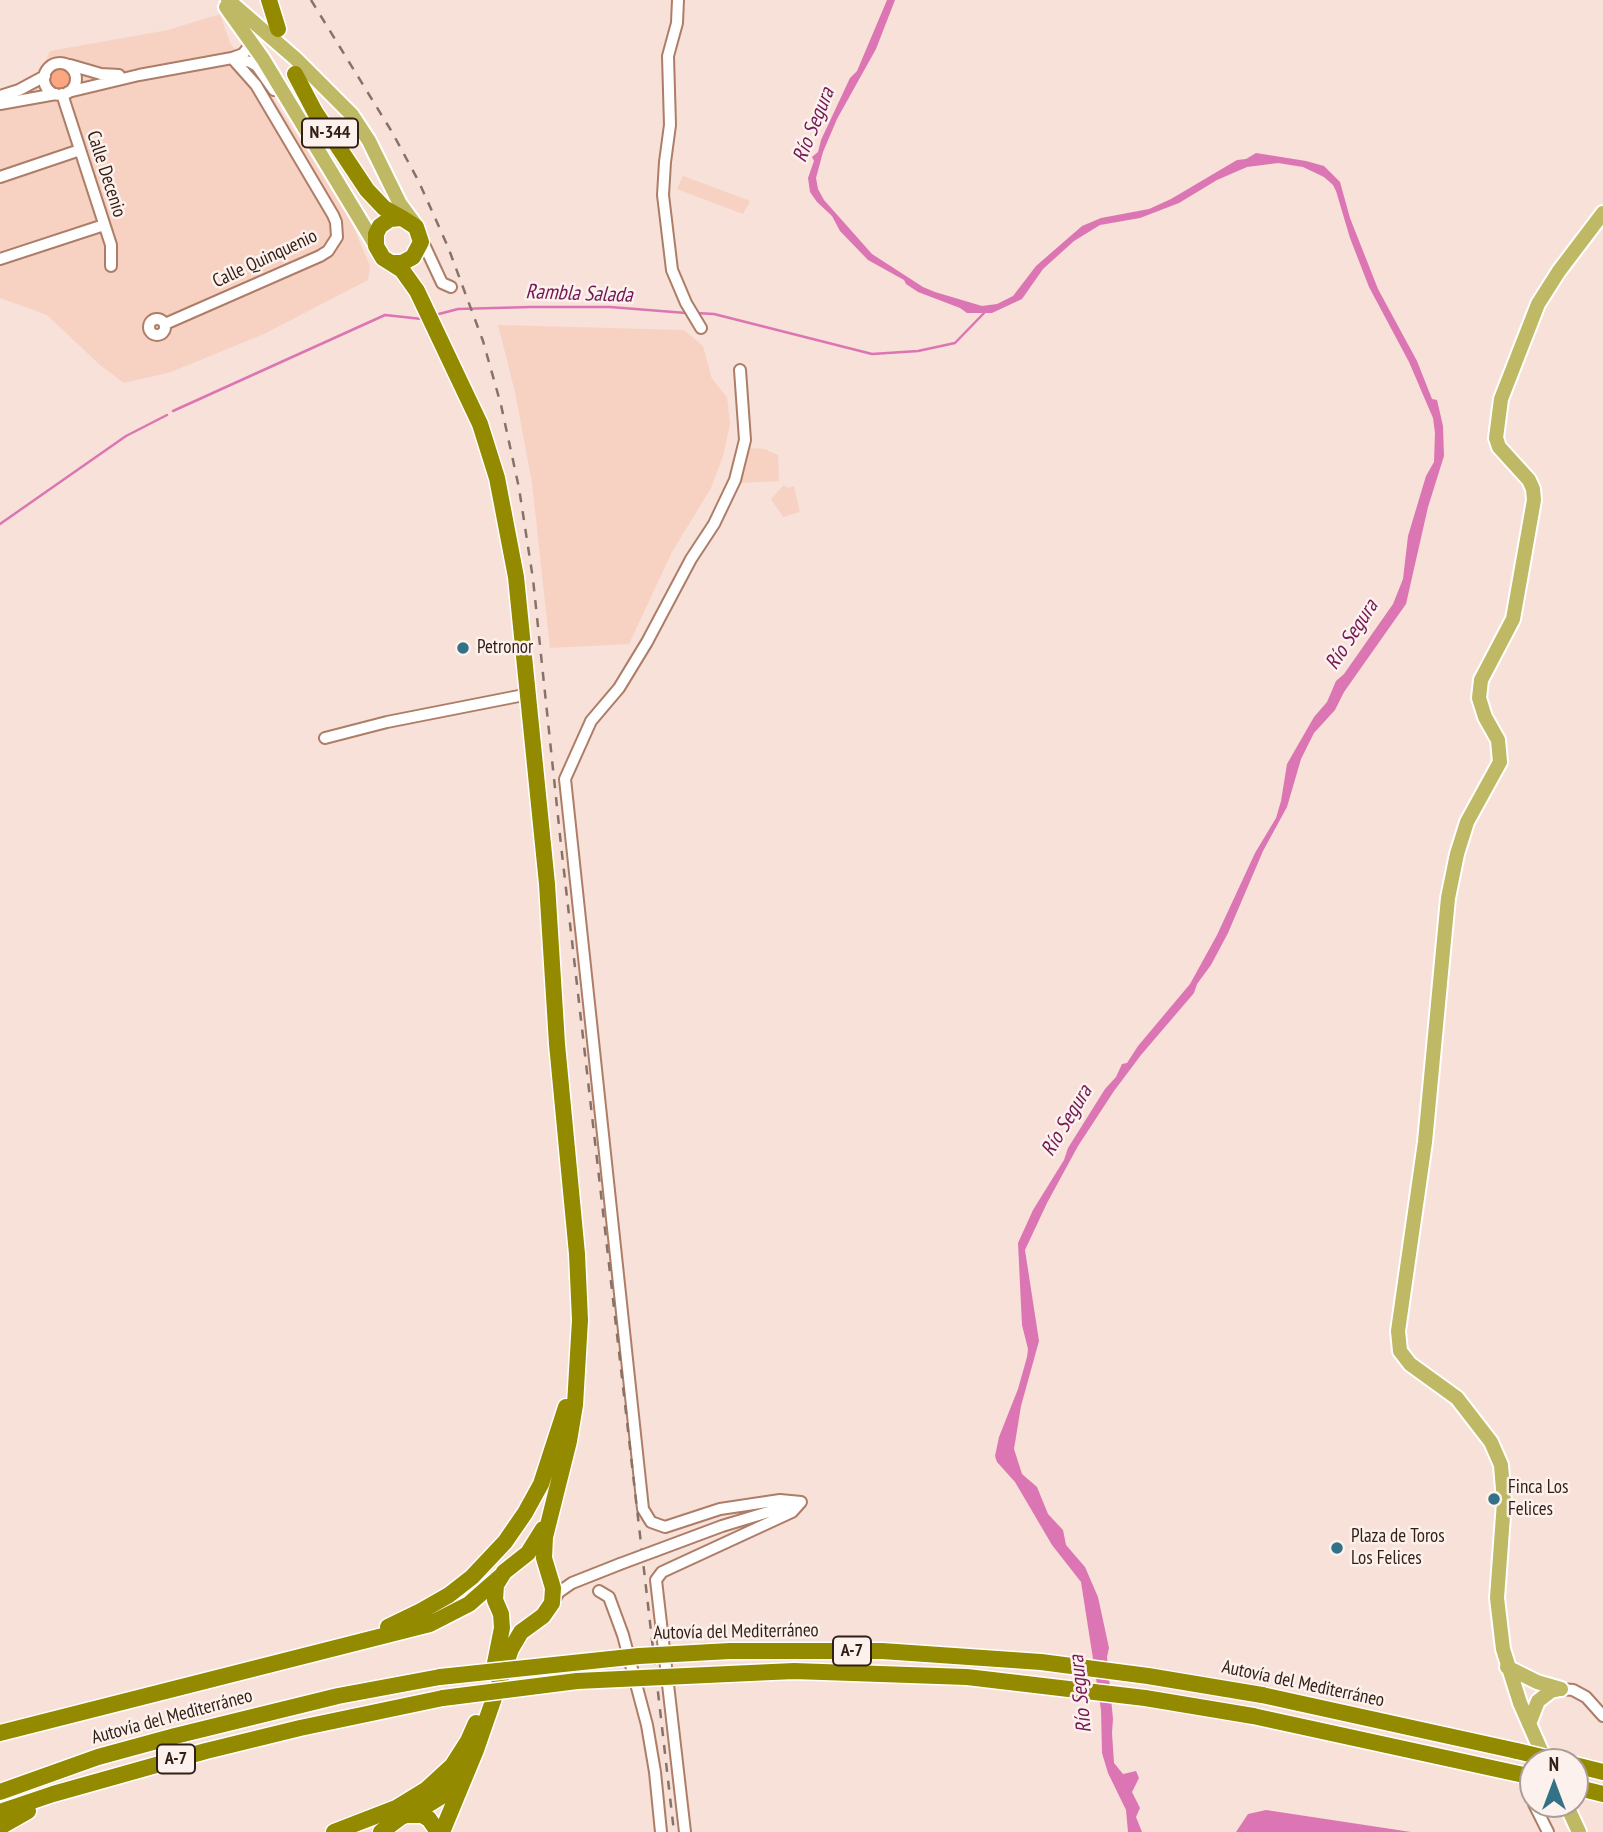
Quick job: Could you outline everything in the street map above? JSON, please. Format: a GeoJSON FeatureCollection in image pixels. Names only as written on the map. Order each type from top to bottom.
{"type":"FeatureCollection","features":[{"type":"Feature","properties":{"kind":"highway"},"geometry":{"type":"LineString","coordinates":[[269,0],[272,31]]}},
{"type":"Feature","properties":{"kind":"highway","name":"N-344"},"geometry":{"type":"LineString","coordinates":[[295,74],[315,112],[367,190],[416,242]]}},
{"type":"Feature","properties":{"kind":"highway","name":"N-344"},"geometry":{"type":"LineString","coordinates":[[367,190],[375,215],[376,240]]}},
{"type":"Feature","properties":{"kind":"highway"},"geometry":{"type":"LineString","coordinates":[[416,242],[386,221],[376,240],[381,256],[394,262],[402,270],[420,297],[480,424],[494,463],[516,577],[547,884],[558,1063],[577,1254],[581,1340],[569,1441],[548,1518],[544,1552],[553,1593],[552,1603],[543,1616],[521,1632],[509,1654],[476,1750],[454,1832]]}},
{"type":"Feature","properties":{"kind":"highway"},"geometry":{"type":"LineString","coordinates":[[394,262],[406,262],[416,242]]}},
{"type":"Feature","properties":{"kind":"highway"},"geometry":{"type":"LineString","coordinates":[[416,242],[414,275],[420,297]]}},
{"type":"Feature","properties":{"kind":"highway"},"geometry":{"type":"LineString","coordinates":[[334,1648],[401,1621],[440,1600],[472,1577],[505,1542],[532,1502],[546,1472],[566,1409],[581,1340]]}},
{"type":"Feature","properties":{"kind":"highway"},"geometry":{"type":"LineString","coordinates":[[0,1733],[424,1625],[448,1616],[469,1604],[533,1546],[548,1518]]}},
{"type":"Feature","properties":{"kind":"highway"},"geometry":{"type":"LineString","coordinates":[[381,1832],[431,1803],[450,1786],[467,1754],[501,1639],[502,1623],[494,1595],[496,1585],[507,1571],[533,1566],[550,1580]]}},
{"type":"Feature","properties":{"kind":"highway"},"geometry":{"type":"LineString","coordinates":[[499,1609],[514,1622],[533,1622]]}},
{"type":"Feature","properties":{"kind":"highway","name":"Autovía del Mediterráneo"},"geometry":{"type":"LineString","coordinates":[[0,1792],[98,1757],[338,1696],[440,1677],[516,1667],[730,1651],[882,1651],[1041,1662],[1262,1695],[1519,1751]]}},
{"type":"Feature","properties":{"kind":"highway","name":"Autovía del Mediterráneo"},"geometry":{"type":"LineString","coordinates":[[0,1812],[53,1794],[206,1751],[299,1728],[443,1698],[577,1682],[793,1671],[967,1677],[1145,1698],[1253,1716],[1519,1774]]}},
{"type":"Feature","properties":{"kind":"highway"},"geometry":{"type":"LineString","coordinates":[[334,1832],[404,1804],[438,1781],[463,1750],[479,1714]]}},
{"type":"Feature","properties":{"kind":"highway"},"geometry":{"type":"LineString","coordinates":[[397,1823],[422,1815],[440,1832],[476,1750]]}},
{"type":"Feature","properties":{"kind":"highway"},"geometry":{"type":"LineString","coordinates":[[0,1827],[38,1807],[53,1794]]}},
{"type":"Feature","properties":{"kind":"main road"},"geometry":{"type":"LineString","coordinates":[[221,0],[252,43],[376,240]]}},
{"type":"Feature","properties":{"kind":"main road"},"geometry":{"type":"LineString","coordinates":[[228,0],[272,31],[352,115],[374,149],[416,242]]}},
{"type":"Feature","properties":{"kind":"main road"},"geometry":{"type":"LineString","coordinates":[[252,43],[257,36],[272,31]]}},
{"type":"Feature","properties":{"kind":"main road"},"geometry":{"type":"LineString","coordinates":[[1540,1748],[1516,1693],[1503,1649],[1497,1598],[1504,1502],[1501,1465],[1491,1442],[1457,1398],[1410,1364],[1400,1351],[1398,1331],[1425,1142],[1450,887],[1467,822],[1500,762],[1498,740],[1485,717],[1479,698],[1481,680],[1513,620],[1534,500],[1534,489],[1529,480],[1499,447],[1496,438],[1501,399],[1538,304],[1603,213]]}},
{"type":"Feature","properties":{"kind":"main road"},"geometry":{"type":"LineString","coordinates":[[1507,1667],[1537,1682],[1561,1689]]}},
{"type":"Feature","properties":{"kind":"main road"},"geometry":{"type":"LineString","coordinates":[[1516,1693],[1537,1682]]}},
{"type":"Feature","properties":{"kind":"main road"},"geometry":{"type":"LineString","coordinates":[[1529,1724],[1538,1701],[1552,1691],[1561,1689]]}},
{"type":"Feature","properties":{"kind":"main road"},"geometry":{"type":"LineString","coordinates":[[1516,1693],[1538,1701]]}},
{"type":"Feature","properties":{"kind":"street"},"geometry":{"type":"LineString","coordinates":[[678,0],[677,23],[668,56],[670,125],[663,195],[672,270],[686,303],[701,328]]}},
{"type":"Feature","properties":{"kind":"street"},"geometry":{"type":"LineString","coordinates":[[232,58],[242,43],[239,25]]}},
{"type":"Feature","properties":{"kind":"street"},"geometry":{"type":"LineString","coordinates":[[0,104],[232,58],[243,54],[252,43]]}},
{"type":"Feature","properties":{"kind":"street"},"geometry":{"type":"LineString","coordinates":[[232,58],[257,66],[314,145]]}},
{"type":"Feature","properties":{"kind":"street","name":"Calle Quinquenio"},"geometry":{"type":"LineString","coordinates":[[165,324],[320,256],[328,251],[337,237],[333,215],[256,85],[232,58]]}},
{"type":"Feature","properties":{"kind":"street"},"geometry":{"type":"LineString","coordinates":[[0,96],[19,90],[45,76],[53,64],[69,65],[101,74],[139,75]]}},
{"type":"Feature","properties":{"kind":"street"},"geometry":{"type":"LineString","coordinates":[[62,93],[75,84],[73,68],[69,65]]}},
{"type":"Feature","properties":{"kind":"street"},"geometry":{"type":"LineString","coordinates":[[45,76],[46,86],[62,93]]}},
{"type":"Feature","properties":{"kind":"street","name":"Calle Decenio"},"geometry":{"type":"LineString","coordinates":[[62,93],[111,245],[111,266]]}},
{"type":"Feature","properties":{"kind":"street"},"geometry":{"type":"LineString","coordinates":[[0,177],[80,150]]}},
{"type":"Feature","properties":{"kind":"street"},"geometry":{"type":"LineString","coordinates":[[0,259],[104,225]]}},
{"type":"Feature","properties":{"kind":"street"},"geometry":{"type":"LineString","coordinates":[[416,242],[444,285],[451,287]]}},
{"type":"Feature","properties":{"kind":"street"},"geometry":{"type":"LineString","coordinates":[[740,370],[745,440],[735,481],[714,524],[691,559],[620,688],[591,722],[565,779],[565,795],[643,1509],[651,1522],[665,1527],[720,1509],[780,1500],[801,1502]]}},
{"type":"Feature","properties":{"kind":"street"},"geometry":{"type":"LineString","coordinates":[[329,733],[529,694]]}},
{"type":"Feature","properties":{"kind":"street"},"geometry":{"type":"LineString","coordinates":[[552,1603],[559,1592],[572,1583],[722,1526],[801,1502]]}},
{"type":"Feature","properties":{"kind":"street"},"geometry":{"type":"LineString","coordinates":[[685,1832],[656,1580],[662,1572],[792,1512],[801,1502]]}},
{"type":"Feature","properties":{"kind":"street"},"geometry":{"type":"LineString","coordinates":[[550,1580],[572,1583]]}},
{"type":"Feature","properties":{"kind":"street"},"geometry":{"type":"LineString","coordinates":[[600,1591],[609,1597],[623,1635],[647,1725],[661,1832]]}},
{"type":"Feature","properties":{"kind":"street"},"geometry":{"type":"LineString","coordinates":[[1561,1689],[1573,1690],[1586,1697],[1603,1716]]}},
{"type":"Feature","properties":{"kind":"shaded area"},"geometry":{"type":"Polygon","coordinates":[[[887,0],[895,0],[876,49],[837,119],[823,152],[816,178],[824,200],[872,254],[935,292],[982,306],[997,304],[1013,296],[1036,266],[1082,226],[1101,218],[1149,209],[1237,160],[1246,159],[1256,153],[1324,166],[1340,182],[1350,218],[1378,289],[1417,361],[1432,399],[1437,400],[1443,426],[1444,456],[1428,507],[1406,604],[1344,692],[1335,710],[1314,733],[1301,759],[1287,807],[1263,851],[1228,933],[1211,965],[1197,984],[1194,993],[1114,1091],[1078,1146],[1025,1250],[1039,1341],[1021,1406],[1014,1449],[1022,1474],[1037,1487],[1048,1514],[1063,1530],[1066,1545],[1085,1567],[1098,1597],[1109,1648],[1107,1657],[1114,1763],[1123,1774],[1136,1771],[1139,1778],[1132,1792],[1140,1808],[1136,1817],[1142,1832],[1128,1832],[1126,1810],[1108,1773],[1102,1753],[1101,1710],[1081,1582],[1052,1545],[1015,1482],[995,1456],[999,1437],[1018,1389],[1028,1349],[1022,1325],[1018,1243],[1068,1148],[1105,1089],[1116,1077],[1122,1064],[1127,1063],[1190,984],[1217,935],[1255,853],[1276,818],[1287,764],[1314,717],[1327,702],[1336,681],[1344,674],[1393,604],[1403,579],[1408,536],[1426,476],[1434,462],[1433,418],[1409,362],[1369,287],[1333,185],[1324,177],[1303,167],[1278,163],[1247,167],[1217,180],[1179,203],[1140,218],[1100,225],[1074,241],[1043,269],[1022,299],[992,313],[967,313],[918,292],[904,280],[868,260],[817,202],[810,192],[808,178],[814,161],[812,157],[818,152],[850,78],[857,71],[887,0]]]}},
{"type":"Feature","properties":{"kind":"shaded area"},"geometry":{"type":"Polygon","coordinates":[[[220,14],[230,43],[270,94],[347,212],[370,266],[368,280],[264,334],[171,372],[124,383],[100,365],[47,315],[0,298],[0,111],[29,103],[50,51],[168,30],[220,14]]]}},
{"type":"Feature","properties":{"kind":"shaded area"},"geometry":{"type":"Polygon","coordinates":[[[60,65],[69,69],[73,78],[69,87],[60,91],[51,87],[47,78],[51,69],[60,65]]]}},
{"type":"Feature","properties":{"kind":"shaded area"},"geometry":{"type":"Polygon","coordinates":[[[683,176],[750,201],[743,214],[677,189],[683,176]]]}},
{"type":"Feature","properties":{"kind":"shaded area"},"geometry":{"type":"Polygon","coordinates":[[[498,325],[684,330],[703,346],[712,379],[727,397],[730,424],[723,456],[711,488],[672,552],[629,644],[550,648],[532,483],[515,392],[498,325]]]}},
{"type":"Feature","properties":{"kind":"shaded area"},"geometry":{"type":"Polygon","coordinates":[[[750,448],[764,449],[778,455],[779,481],[739,483],[750,448]]]}},
{"type":"Feature","properties":{"kind":"shaded area"},"geometry":{"type":"Polygon","coordinates":[[[784,485],[788,488],[794,486],[800,512],[783,517],[771,499],[784,485]]]}},
{"type":"Feature","properties":{"kind":"shaded area"},"geometry":{"type":"Polygon","coordinates":[[[1266,1810],[1411,1832],[1236,1832],[1248,1814],[1266,1810]]]}},
{"type":"Feature","properties":{"kind":"waterway","name":"Rambla Salada"},"geometry":{"type":"LineString","coordinates":[[435,315],[458,309],[531,307],[610,307],[686,313]]}},
{"type":"Feature","properties":{"kind":"waterway","name":"Rambla Salada"},"geometry":{"type":"LineString","coordinates":[[696,313],[714,314],[872,354],[918,351],[955,343],[985,312]]}},
{"type":"Feature","properties":{"kind":"waterway","name":"Rambla Salada"},"geometry":{"type":"LineString","coordinates":[[173,411],[385,315],[422,319]]}},
{"type":"Feature","properties":{"kind":"waterway","name":"Rambla Salada"},"geometry":{"type":"LineString","coordinates":[[0,524],[126,436],[167,415]]}},
{"type":"Feature","properties":{"kind":"railway"},"geometry":{"type":"LineString","coordinates":[[311,0],[392,132],[419,182],[448,247],[483,341],[501,405],[519,488],[533,579],[674,1832]]}},
{"type":"Feature","properties":{"kind":"place","name":"Petronor"},"geometry":{"type":"Point","coordinates":[463,648]}},
{"type":"Feature","properties":{"kind":"place","name":"Finca Los Felices"},"geometry":{"type":"Point","coordinates":[1494,1499]}},
{"type":"Feature","properties":{"kind":"place","name":"Plaza de Toros Los Felices"},"geometry":{"type":"Point","coordinates":[1337,1548]}},
{"type":"Feature","properties":{"kind":"water label","name":"Río Segura"},"geometry":{"type":"Point","coordinates":[814,125]}},
{"type":"Feature","properties":{"kind":"water label","name":"Río Segura"},"geometry":{"type":"Point","coordinates":[1352,635]}},
{"type":"Feature","properties":{"kind":"water label","name":"Río Segura"},"geometry":{"type":"Point","coordinates":[1067,1121]}},
{"type":"Feature","properties":{"kind":"water label","name":"Río Segura"},"geometry":{"type":"Point","coordinates":[1081,1694]}}]}
